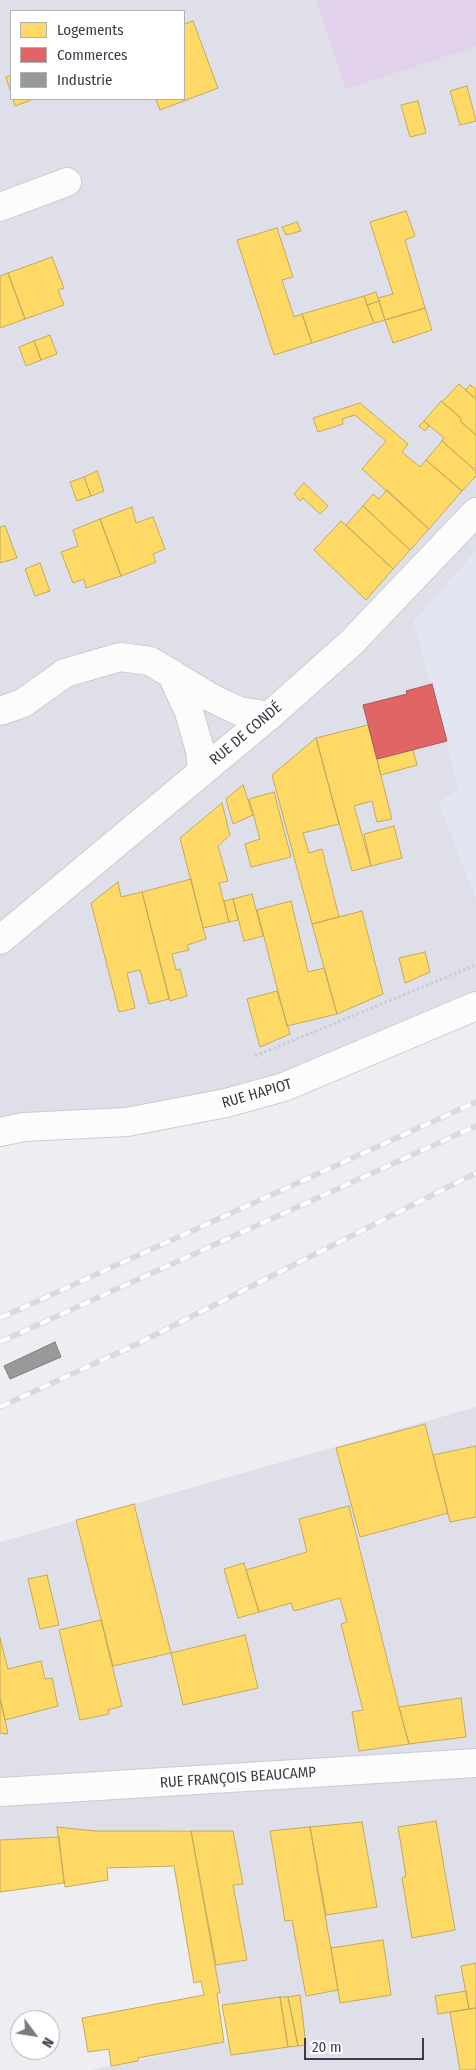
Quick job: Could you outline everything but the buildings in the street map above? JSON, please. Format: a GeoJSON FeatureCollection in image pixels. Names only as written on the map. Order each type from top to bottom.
{"type":"FeatureCollection","features":[{"type":"Feature","properties":{"kind":"street"},"geometry":{"type":"LineString","coordinates":[[0,207],[66,182]]}},
{"type":"Feature","properties":{"kind":"street","name":"RUE DE CONDÉ"},"geometry":{"type":"LineString","coordinates":[[0,940],[269,716],[351,643],[476,512]]}},
{"type":"Feature","properties":{"kind":"street"},"geometry":{"type":"LineString","coordinates":[[0,711],[23,703],[65,673],[120,657],[150,661],[208,696],[239,711],[269,716]]}},
{"type":"Feature","properties":{"kind":"street"},"geometry":{"type":"LineString","coordinates":[[171,673],[189,712],[200,750],[202,771]]}},
{"type":"Feature","properties":{"kind":"street","name":"RUE HAPIOT"},"geometry":{"type":"LineString","coordinates":[[0,1113],[12,1129],[127,1122],[226,1103],[284,1087],[476,1006]]}},
{"type":"Feature","properties":{"kind":"street","name":"RUE FRANÇOIS BEAUCAMP"},"geometry":{"type":"LineString","coordinates":[[0,1792],[476,1763]]}},
{"type":"Feature","properties":{"kind":"path"},"geometry":{"type":"LineString","coordinates":[[252,1058],[476,964]]}},
{"type":"Feature","properties":{"kind":"shaded area"},"geometry":{"type":"Polygon","coordinates":[[[0,0],[476,0],[476,551],[414,622],[459,790],[439,802],[476,899],[476,1006],[319,1073],[0,1132],[0,0]]]}},
{"type":"Feature","properties":{"kind":"shaded area"},"geometry":{"type":"Polygon","coordinates":[[[316,0],[476,0],[476,46],[346,89],[316,0]]]}},
{"type":"Feature","properties":{"kind":"shaded area"},"geometry":{"type":"Polygon","coordinates":[[[476,551],[476,899],[439,802],[459,790],[414,622],[476,551]]]}},
{"type":"Feature","properties":{"kind":"shaded area"},"geometry":{"type":"Polygon","coordinates":[[[476,1407],[476,2070],[92,2070],[228,2041],[192,1829],[0,1841],[0,1542],[476,1407]]]}},
{"type":"Feature","properties":{"kind":"railway"},"geometry":{"type":"LineString","coordinates":[[0,1318],[476,1102]]}},
{"type":"Feature","properties":{"kind":"railway"},"geometry":{"type":"LineString","coordinates":[[0,1342],[476,1126]]}},
{"type":"Feature","properties":{"kind":"railway"},"geometry":{"type":"LineString","coordinates":[[0,1407],[135,1345],[476,1173]]}}]}
